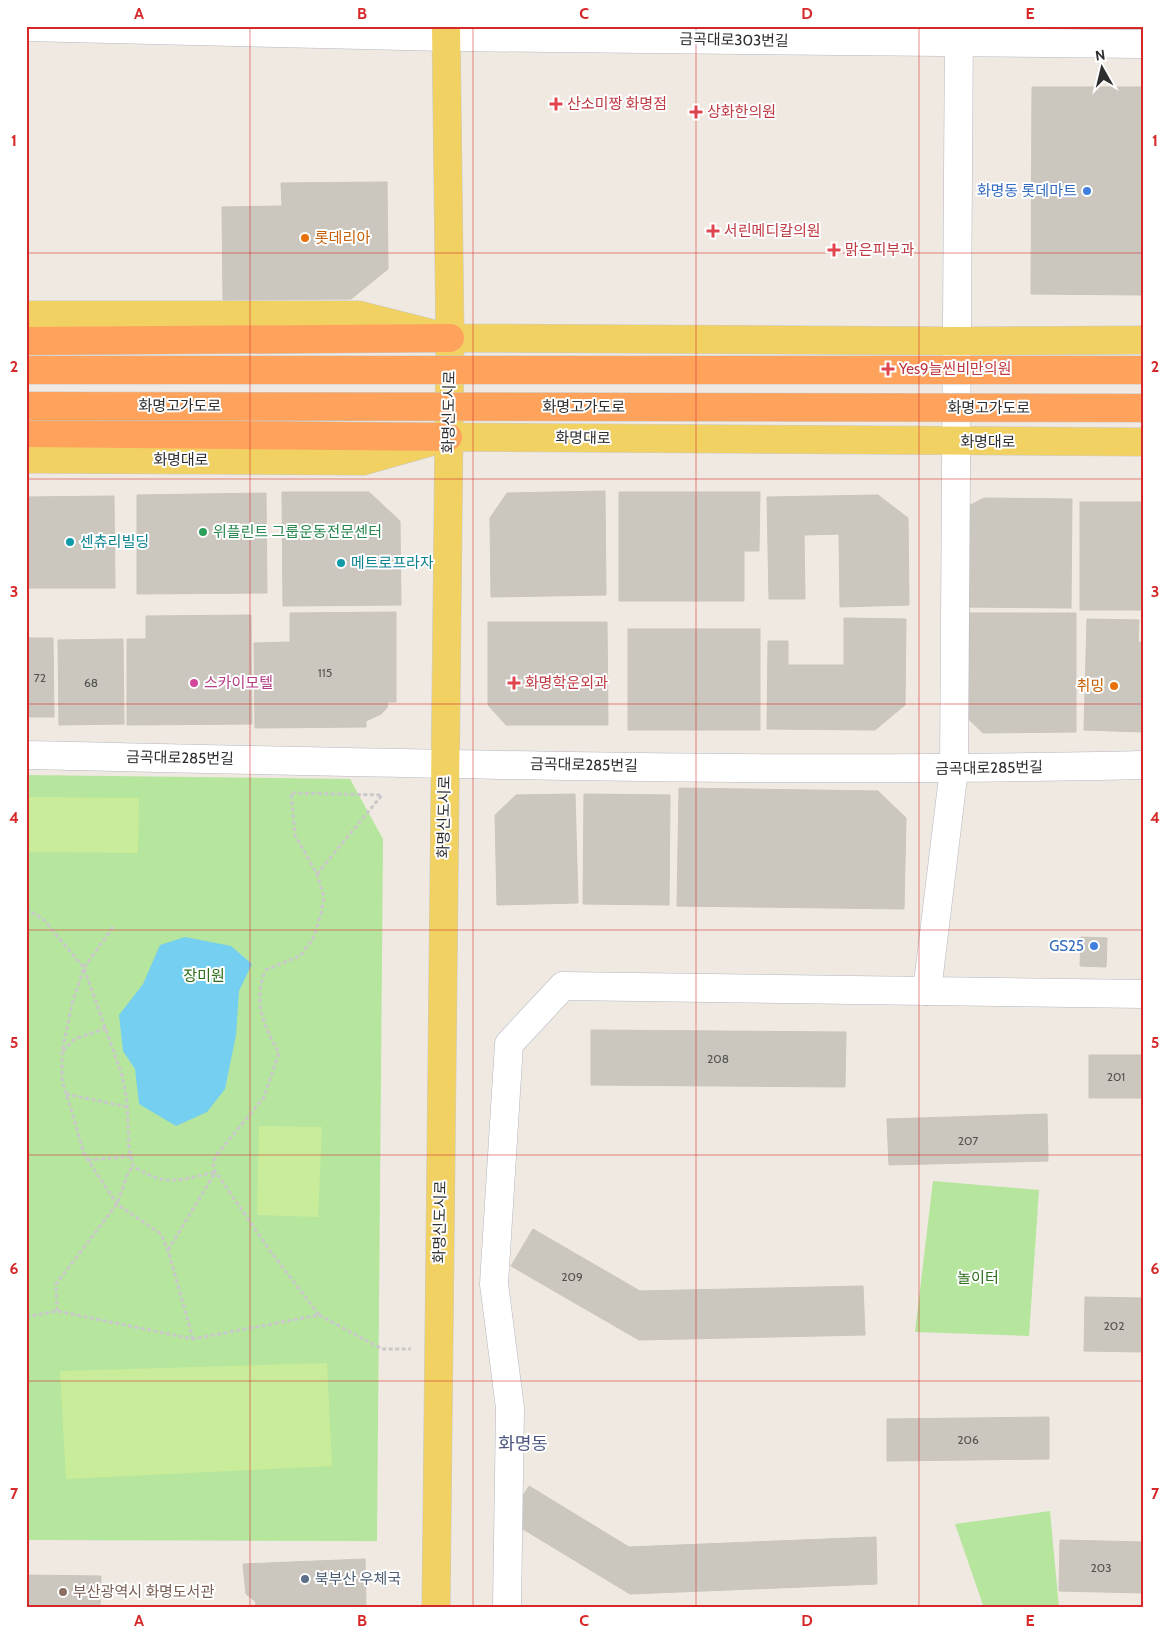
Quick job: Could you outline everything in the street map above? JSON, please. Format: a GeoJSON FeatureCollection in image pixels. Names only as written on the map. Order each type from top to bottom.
{"type":"FeatureCollection","features":[{"type":"Feature","properties":{"kind":"highway"},"geometry":{"type":"LineString","coordinates":[[26,341],[450,338]]}},
{"type":"Feature","properties":{"kind":"highway"},"geometry":{"type":"LineString","coordinates":[[26,370],[1143,370]]}},
{"type":"Feature","properties":{"kind":"highway","name":"화명고가도로"},"geometry":{"type":"LineString","coordinates":[[26,406],[1143,408]]}},
{"type":"Feature","properties":{"kind":"highway"},"geometry":{"type":"LineString","coordinates":[[26,433],[448,436]]}},
{"type":"Feature","properties":{"kind":"main road","name":"화명신도시로"},"geometry":{"type":"LineString","coordinates":[[436,1608],[450,338],[447,32]]}},
{"type":"Feature","properties":{"kind":"main road"},"geometry":{"type":"LineString","coordinates":[[26,315],[359,315],[450,338],[956,341],[1143,340]]}},
{"type":"Feature","properties":{"kind":"main road","name":"화명대로"},"geometry":{"type":"LineString","coordinates":[[26,459],[363,461],[448,436],[956,442],[1143,442]]}},
{"type":"Feature","properties":{"kind":"street","name":"금곡대로303번길"},"geometry":{"type":"LineString","coordinates":[[26,27],[447,32],[959,34],[1143,44]]}},
{"type":"Feature","properties":{"kind":"street"},"geometry":{"type":"LineString","coordinates":[[928,991],[954,769],[959,34]]}},
{"type":"Feature","properties":{"kind":"street","name":"금곡대로285번길"},"geometry":{"type":"LineString","coordinates":[[26,755],[445,764],[954,769],[1143,764]]}},
{"type":"Feature","properties":{"kind":"street"},"geometry":{"type":"LineString","coordinates":[[507,1608],[510,1408],[494,1284],[509,1044],[563,986],[1143,994]]}},
{"type":"Feature","properties":{"kind":"path"},"geometry":{"type":"LineString","coordinates":[[317,874],[382,795],[291,794],[294,835],[317,874],[324,897],[321,914],[313,939],[300,956],[266,970],[261,980],[259,1003],[263,1021],[279,1053],[264,1097],[215,1158],[213,1168],[268,1248],[319,1315],[382,1348],[439,1350]]}},
{"type":"Feature","properties":{"kind":"path"},"geometry":{"type":"LineString","coordinates":[[26,909],[43,919],[84,968],[122,1075],[128,1107],[129,1148],[133,1166],[151,1178],[170,1182],[215,1172]]}},
{"type":"Feature","properties":{"kind":"path"},"geometry":{"type":"LineString","coordinates":[[113,927],[84,968],[72,1004],[62,1052],[62,1079],[84,1153],[88,1160],[117,1204],[161,1234],[168,1250],[193,1339]]}},
{"type":"Feature","properties":{"kind":"path"},"geometry":{"type":"LineString","coordinates":[[62,1052],[75,1039],[106,1028]]}},
{"type":"Feature","properties":{"kind":"path"},"geometry":{"type":"LineString","coordinates":[[66,1094],[128,1107]]}},
{"type":"Feature","properties":{"kind":"path"},"geometry":{"type":"LineString","coordinates":[[88,1160],[134,1156]]}},
{"type":"Feature","properties":{"kind":"path"},"geometry":{"type":"LineString","coordinates":[[57,1311],[56,1284],[117,1204],[128,1173],[133,1166]]}},
{"type":"Feature","properties":{"kind":"path"},"geometry":{"type":"LineString","coordinates":[[168,1250],[215,1172]]}},
{"type":"Feature","properties":{"kind":"path"},"geometry":{"type":"LineString","coordinates":[[26,1317],[57,1311],[193,1339],[319,1315]]}},
{"type":"Feature","properties":{"kind":"green space","name":"장미원"},"geometry":{"type":"Polygon","coordinates":[[[26,775],[350,779],[383,839],[377,1541],[26,1540],[26,775]]]}},
{"type":"Feature","properties":{"kind":"green space"},"geometry":{"type":"Polygon","coordinates":[[[26,797],[139,798],[138,853],[26,852],[26,797]]]}},
{"type":"Feature","properties":{"kind":"green space"},"geometry":{"type":"Polygon","coordinates":[[[259,1126],[322,1127],[318,1217],[257,1215],[259,1126]]]}},
{"type":"Feature","properties":{"kind":"green space","name":"놀이터"},"geometry":{"type":"Polygon","coordinates":[[[933,1181],[1039,1190],[1029,1336],[915,1332],[933,1181]]]}},
{"type":"Feature","properties":{"kind":"green space"},"geometry":{"type":"Polygon","coordinates":[[[327,1363],[332,1466],[66,1479],[60,1371],[327,1363]]]}},
{"type":"Feature","properties":{"kind":"green space"},"geometry":{"type":"Polygon","coordinates":[[[1050,1511],[1059,1608],[984,1608],[955,1524],[1050,1511]]]}},
{"type":"Feature","properties":{"kind":"water"},"geometry":{"type":"Polygon","coordinates":[[[185,937],[231,946],[252,964],[239,991],[236,1035],[225,1089],[207,1112],[176,1126],[139,1104],[135,1069],[123,1051],[119,1015],[143,984],[160,945],[185,937]]]}},
{"type":"Feature","properties":{"kind":"building","name":"화명동 롯데마트"},"geometry":{"type":"Polygon","coordinates":[[[1032,87],[1143,87],[1143,295],[1031,294],[1032,87]]]}},
{"type":"Feature","properties":{"kind":"building","name":"롯데리아"},"geometry":{"type":"Polygon","coordinates":[[[387,182],[388,269],[351,299],[223,300],[222,207],[282,206],[281,183],[387,182]]]}},
{"type":"Feature","properties":{"kind":"building"},"geometry":{"type":"Polygon","coordinates":[[[605,491],[606,595],[491,597],[490,518],[507,493],[605,491]]]}},
{"type":"Feature","properties":{"kind":"building","name":"메트로프라자"},"geometry":{"type":"Polygon","coordinates":[[[282,492],[369,492],[400,521],[401,605],[283,606],[282,492]]]}},
{"type":"Feature","properties":{"kind":"building"},"geometry":{"type":"Polygon","coordinates":[[[619,492],[760,492],[759,551],[744,551],[744,601],[619,601],[619,492]]]}},
{"type":"Feature","properties":{"kind":"building"},"geometry":{"type":"Polygon","coordinates":[[[266,493],[267,593],[137,594],[137,495],[266,493]]]}},
{"type":"Feature","properties":{"kind":"building"},"geometry":{"type":"Polygon","coordinates":[[[878,495],[908,518],[909,605],[840,607],[839,534],[804,535],[805,599],[769,599],[767,497],[878,495]]]}},
{"type":"Feature","properties":{"kind":"building","name":"센츄리빌딩"},"geometry":{"type":"Polygon","coordinates":[[[114,496],[115,588],[26,588],[26,497],[114,496]]]}},
{"type":"Feature","properties":{"kind":"building"},"geometry":{"type":"Polygon","coordinates":[[[984,498],[1072,499],[1071,608],[962,607],[963,509],[984,498]]]}},
{"type":"Feature","properties":{"kind":"building"},"geometry":{"type":"Polygon","coordinates":[[[1080,502],[1143,502],[1143,610],[1080,610],[1080,502]]]}},
{"type":"Feature","properties":{"kind":"building"},"geometry":{"type":"Polygon","coordinates":[[[396,612],[396,702],[388,702],[387,708],[381,714],[366,721],[366,727],[255,728],[254,643],[290,642],[290,613],[396,612]]]}},
{"type":"Feature","properties":{"kind":"building"},"geometry":{"type":"Polygon","coordinates":[[[957,613],[1076,613],[1076,732],[983,733],[957,708],[957,613]]]}},
{"type":"Feature","properties":{"kind":"building"},"geometry":{"type":"Polygon","coordinates":[[[251,615],[252,724],[127,725],[127,639],[146,639],[146,616],[251,615]]]}},
{"type":"Feature","properties":{"kind":"building"},"geometry":{"type":"Polygon","coordinates":[[[844,618],[906,619],[905,705],[875,730],[767,729],[768,641],[788,641],[788,665],[844,665],[844,618]]]}},
{"type":"Feature","properties":{"kind":"building","name":"취밍"},"geometry":{"type":"Polygon","coordinates":[[[1087,619],[1139,620],[1138,642],[1143,642],[1143,732],[1084,730],[1087,619]]]}},
{"type":"Feature","properties":{"kind":"building"},"geometry":{"type":"Polygon","coordinates":[[[488,622],[607,622],[608,725],[506,725],[488,705],[488,622]]]}},
{"type":"Feature","properties":{"kind":"building"},"geometry":{"type":"Polygon","coordinates":[[[628,629],[760,629],[760,730],[628,730],[628,629]]]}},
{"type":"Feature","properties":{"kind":"building"},"geometry":{"type":"Polygon","coordinates":[[[26,638],[53,638],[54,717],[26,717],[26,638]]]}},
{"type":"Feature","properties":{"kind":"building"},"geometry":{"type":"Polygon","coordinates":[[[123,639],[124,724],[59,725],[58,640],[123,639]]]}},
{"type":"Feature","properties":{"kind":"building"},"geometry":{"type":"Polygon","coordinates":[[[679,788],[878,791],[906,818],[904,909],[677,906],[679,788]]]}},
{"type":"Feature","properties":{"kind":"building"},"geometry":{"type":"Polygon","coordinates":[[[575,794],[578,903],[497,905],[495,815],[516,795],[575,794]]]}},
{"type":"Feature","properties":{"kind":"building"},"geometry":{"type":"Polygon","coordinates":[[[584,794],[670,795],[669,905],[583,904],[584,794]]]}},
{"type":"Feature","properties":{"kind":"building","name":"GS25"},"geometry":{"type":"Polygon","coordinates":[[[1081,937],[1107,938],[1106,967],[1080,966],[1081,937]]]}},
{"type":"Feature","properties":{"kind":"building"},"geometry":{"type":"Polygon","coordinates":[[[591,1030],[846,1032],[845,1087],[591,1085],[591,1030]]]}},
{"type":"Feature","properties":{"kind":"building"},"geometry":{"type":"Polygon","coordinates":[[[1089,1055],[1143,1055],[1143,1098],[1089,1098],[1089,1055]]]}},
{"type":"Feature","properties":{"kind":"building"},"geometry":{"type":"Polygon","coordinates":[[[1047,1114],[1048,1161],[889,1165],[887,1119],[1047,1114]]]}},
{"type":"Feature","properties":{"kind":"building"},"geometry":{"type":"Polygon","coordinates":[[[533,1229],[640,1291],[863,1286],[865,1335],[639,1340],[511,1266],[533,1229]]]}},
{"type":"Feature","properties":{"kind":"building"},"geometry":{"type":"Polygon","coordinates":[[[1085,1297],[1143,1298],[1143,1352],[1084,1351],[1085,1297]]]}},
{"type":"Feature","properties":{"kind":"building"},"geometry":{"type":"Polygon","coordinates":[[[1049,1417],[1049,1459],[887,1461],[887,1419],[1049,1417]]]}},
{"type":"Feature","properties":{"kind":"building"},"geometry":{"type":"Polygon","coordinates":[[[529,1486],[629,1547],[876,1537],[877,1584],[630,1594],[508,1520],[529,1486]]]}},
{"type":"Feature","properties":{"kind":"building"},"geometry":{"type":"Polygon","coordinates":[[[1060,1540],[1143,1542],[1143,1593],[1059,1591],[1060,1540]]]}},
{"type":"Feature","properties":{"kind":"building","name":"북부산 우체국"},"geometry":{"type":"Polygon","coordinates":[[[365,1559],[366,1608],[255,1608],[256,1602],[246,1594],[243,1564],[365,1559]]]}},
{"type":"Feature","properties":{"kind":"building","name":"부산광역시 화명도서관"},"geometry":{"type":"Polygon","coordinates":[[[26,1575],[101,1576],[100,1608],[26,1608],[26,1575]]]}},
{"type":"Feature","properties":{"kind":"place","name":"산소미짱 화명점"},"geometry":{"type":"Point","coordinates":[556,104]}},
{"type":"Feature","properties":{"kind":"place","name":"상화한의원"},"geometry":{"type":"Point","coordinates":[696,112]}},
{"type":"Feature","properties":{"kind":"place","name":"화명동 롯데마트"},"geometry":{"type":"Point","coordinates":[1087,191]}},
{"type":"Feature","properties":{"kind":"place","name":"서린메디칼의원"},"geometry":{"type":"Point","coordinates":[713,231]}},
{"type":"Feature","properties":{"kind":"place","name":"롯데리아"},"geometry":{"type":"Point","coordinates":[305,238]}},
{"type":"Feature","properties":{"kind":"place","name":"맑은피부과"},"geometry":{"type":"Point","coordinates":[834,250]}},
{"type":"Feature","properties":{"kind":"place","name":"Yes9늘씬비만의원"},"geometry":{"type":"Point","coordinates":[888,369]}},
{"type":"Feature","properties":{"kind":"place","name":"위플린트 그룹운동전문센터"},"geometry":{"type":"Point","coordinates":[203,532]}},
{"type":"Feature","properties":{"kind":"place","name":"센츄리빌딩"},"geometry":{"type":"Point","coordinates":[70,542]}},
{"type":"Feature","properties":{"kind":"place","name":"메트로프라자"},"geometry":{"type":"Point","coordinates":[341,563]}},
{"type":"Feature","properties":{"kind":"place","name":"스카이모텔"},"geometry":{"type":"Point","coordinates":[194,683]}},
{"type":"Feature","properties":{"kind":"place","name":"화명학운외과"},"geometry":{"type":"Point","coordinates":[514,683]}},
{"type":"Feature","properties":{"kind":"place","name":"취밍"},"geometry":{"type":"Point","coordinates":[1114,686]}},
{"type":"Feature","properties":{"kind":"place","name":"GS25"},"geometry":{"type":"Point","coordinates":[1094,946]}},
{"type":"Feature","properties":{"kind":"place","name":"북부산 우체국"},"geometry":{"type":"Point","coordinates":[305,1579]}},
{"type":"Feature","properties":{"kind":"place","name":"부산광역시 화명도서관"},"geometry":{"type":"Point","coordinates":[63,1592]}},
{"type":"Feature","properties":{"kind":"district","name":"화명동"},"geometry":{"type":"Point","coordinates":[523,1444]}}]}
